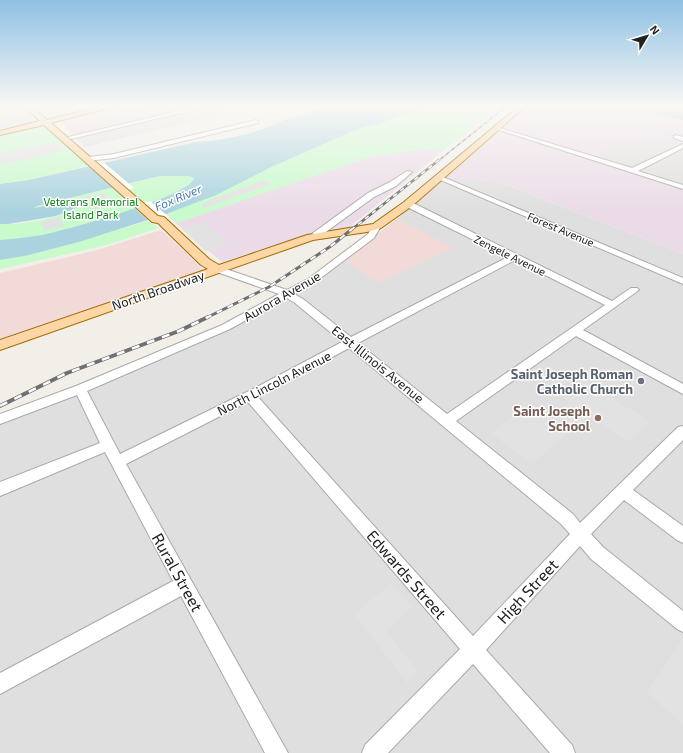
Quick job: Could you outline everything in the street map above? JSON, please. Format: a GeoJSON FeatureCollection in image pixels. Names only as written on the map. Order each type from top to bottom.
{"type":"FeatureCollection","features":[{"type":"Feature","properties":{"kind":"main road"},"geometry":{"type":"LineString","coordinates":[[72,141],[93,160]]}},
{"type":"Feature","properties":{"kind":"main road"},"geometry":{"type":"LineString","coordinates":[[75,141],[93,160]]}},
{"type":"Feature","properties":{"kind":"main road","name":"Aurora Avenue"},"geometry":{"type":"LineString","coordinates":[[377,226],[408,204],[482,141]]}},
{"type":"Feature","properties":{"kind":"main road","name":"East Illinois Avenue"},"geometry":{"type":"LineString","coordinates":[[93,160],[143,204],[156,220],[160,219],[206,262],[216,269]]}},
{"type":"Feature","properties":{"kind":"main road","name":"North Broadway"},"geometry":{"type":"LineString","coordinates":[[0,345],[316,235],[367,229],[377,226]]}},
{"type":"Feature","properties":{"kind":"street"},"geometry":{"type":"LineString","coordinates":[[93,160],[176,141]]}},
{"type":"Feature","properties":{"kind":"street"},"geometry":{"type":"LineString","coordinates":[[539,141],[683,187]]}},
{"type":"Feature","properties":{"kind":"street"},"geometry":{"type":"LineString","coordinates":[[632,171],[683,146]]}},
{"type":"Feature","properties":{"kind":"street","name":"North Broadway"},"geometry":{"type":"LineString","coordinates":[[316,235],[371,195],[393,184],[409,172]]}},
{"type":"Feature","properties":{"kind":"street","name":"Forest Avenue"},"geometry":{"type":"LineString","coordinates":[[438,177],[683,282]]}},
{"type":"Feature","properties":{"kind":"street","name":"Zengele Avenue"},"geometry":{"type":"LineString","coordinates":[[408,204],[612,305]]}},
{"type":"Feature","properties":{"kind":"street","name":"Aurora Avenue"},"geometry":{"type":"LineString","coordinates":[[0,419],[80,389],[220,330],[311,281],[371,236],[377,226]]}},
{"type":"Feature","properties":{"kind":"street","name":"North Lincoln Avenue"},"geometry":{"type":"LineString","coordinates":[[117,462],[250,396],[514,257]]}},
{"type":"Feature","properties":{"kind":"street","name":"East Illinois Avenue"},"geometry":{"type":"LineString","coordinates":[[216,269],[288,294],[299,300],[568,519],[597,553],[683,623]]}},
{"type":"Feature","properties":{"kind":"street"},"geometry":{"type":"LineString","coordinates":[[447,420],[634,290]]}},
{"type":"Feature","properties":{"kind":"street"},"geometry":{"type":"LineString","coordinates":[[576,331],[683,390]]}},
{"type":"Feature","properties":{"kind":"street","name":"Rural Street"},"geometry":{"type":"LineString","coordinates":[[80,389],[117,462],[277,753]]}},
{"type":"Feature","properties":{"kind":"street","name":"Edwards Street"},"geometry":{"type":"LineString","coordinates":[[250,396],[564,753]]}},
{"type":"Feature","properties":{"kind":"street","name":"High Street"},"geometry":{"type":"LineString","coordinates":[[373,753],[473,650],[580,534],[683,432]]}},
{"type":"Feature","properties":{"kind":"street"},"geometry":{"type":"LineString","coordinates":[[0,489],[109,445]]}},
{"type":"Feature","properties":{"kind":"street"},"geometry":{"type":"LineString","coordinates":[[624,492],[683,534]]}},
{"type":"Feature","properties":{"kind":"street"},"geometry":{"type":"LineString","coordinates":[[0,684],[184,585]]}},
{"type":"Feature","properties":{"kind":"shaded area"},"geometry":{"type":"Polygon","coordinates":[[[79,141],[110,141],[85,147],[79,141]]]}},
{"type":"Feature","properties":{"kind":"shaded area"},"geometry":{"type":"Polygon","coordinates":[[[488,141],[627,141],[588,158],[683,189],[683,254],[503,183],[446,177],[488,141]]]}},
{"type":"Feature","properties":{"kind":"shaded area"},"geometry":{"type":"Polygon","coordinates":[[[626,141],[683,141],[683,189],[587,158],[626,141]]]}},
{"type":"Feature","properties":{"kind":"shaded area"},"geometry":{"type":"Polygon","coordinates":[[[54,143],[59,144],[65,149],[61,150],[62,151],[0,165],[0,153],[26,147],[28,150],[32,149],[31,147],[54,143]]]}},
{"type":"Feature","properties":{"kind":"shaded area"},"geometry":{"type":"Polygon","coordinates":[[[445,149],[346,230],[308,234],[222,262],[176,223],[369,157],[417,150],[445,149]]]}},
{"type":"Feature","properties":{"kind":"shaded area"},"geometry":{"type":"Polygon","coordinates":[[[446,177],[502,183],[683,254],[683,753],[0,753],[0,417],[71,391],[262,308],[343,260],[452,248],[397,219],[446,177]]]}},
{"type":"Feature","properties":{"kind":"shaded area"},"geometry":{"type":"Polygon","coordinates":[[[264,180],[271,184],[204,208],[201,205],[210,200],[264,180]]]}},
{"type":"Feature","properties":{"kind":"shaded area"},"geometry":{"type":"Polygon","coordinates":[[[102,193],[114,204],[94,210],[83,198],[102,193]]]}},
{"type":"Feature","properties":{"kind":"shaded area"},"geometry":{"type":"Polygon","coordinates":[[[60,217],[63,226],[44,231],[41,221],[60,217]]]}},
{"type":"Feature","properties":{"kind":"shaded area"},"geometry":{"type":"Polygon","coordinates":[[[397,219],[453,248],[378,283],[343,260],[397,219]]]}},
{"type":"Feature","properties":{"kind":"shaded area"},"geometry":{"type":"Polygon","coordinates":[[[204,222],[230,243],[206,251],[182,229],[204,222]]]}},
{"type":"Feature","properties":{"kind":"shaded area"},"geometry":{"type":"Polygon","coordinates":[[[161,230],[188,254],[203,270],[0,339],[0,273],[94,251],[161,230]]]}},
{"type":"Feature","properties":{"kind":"shaded area"},"geometry":{"type":"Polygon","coordinates":[[[583,381],[650,421],[629,442],[588,416],[531,464],[491,433],[531,403],[550,417],[569,403],[563,398],[583,381]]]}},
{"type":"Feature","properties":{"kind":"shaded area"},"geometry":{"type":"Polygon","coordinates":[[[391,583],[413,606],[386,631],[418,671],[407,683],[354,614],[391,583]]]}},
{"type":"Feature","properties":{"kind":"shaded area"},"geometry":{"type":"Polygon","coordinates":[[[683,638],[683,726],[647,692],[683,638]]]}},
{"type":"Feature","properties":{"kind":"green space"},"geometry":{"type":"Polygon","coordinates":[[[0,141],[62,141],[88,166],[29,180],[0,184],[0,141]]]}},
{"type":"Feature","properties":{"kind":"green space"},"geometry":{"type":"Polygon","coordinates":[[[330,141],[455,141],[445,149],[417,150],[369,157],[176,223],[166,214],[216,194],[271,167],[330,141]]]}},
{"type":"Feature","properties":{"kind":"green space","name":"Veterans Memorial Island Park"},"geometry":{"type":"Polygon","coordinates":[[[177,175],[194,178],[187,186],[171,194],[125,212],[42,235],[0,240],[0,224],[29,222],[49,218],[76,208],[77,204],[70,201],[33,208],[37,206],[159,176],[177,175]]]}},
{"type":"Feature","properties":{"kind":"green space"},"geometry":{"type":"Polygon","coordinates":[[[148,221],[159,228],[107,245],[0,269],[0,259],[29,255],[148,221]]]}},
{"type":"Feature","properties":{"kind":"water","name":"Fox River"},"geometry":{"type":"Polygon","coordinates":[[[330,141],[271,167],[216,195],[166,214],[82,241],[29,255],[0,260],[0,240],[42,235],[125,212],[171,194],[187,186],[194,178],[188,176],[159,176],[37,206],[34,208],[70,201],[77,204],[76,208],[56,216],[8,224],[0,224],[0,184],[29,180],[196,142],[330,141]]]}},
{"type":"Feature","properties":{"kind":"pier"},"geometry":{"type":"Polygon","coordinates":[[[102,161],[134,188],[118,193],[87,164],[102,161]]]}},
{"type":"Feature","properties":{"kind":"pier"},"geometry":{"type":"Polygon","coordinates":[[[150,201],[169,217],[151,223],[133,207],[150,201]]]}},
{"type":"Feature","properties":{"kind":"railway"},"geometry":{"type":"LineString","coordinates":[[438,161],[463,141]]}},
{"type":"Feature","properties":{"kind":"railway"},"geometry":{"type":"LineString","coordinates":[[351,230],[439,160]]}},
{"type":"Feature","properties":{"kind":"railway"},"geometry":{"type":"LineString","coordinates":[[206,318],[269,287],[331,246],[352,229]]}},
{"type":"Feature","properties":{"kind":"railway"},"geometry":{"type":"LineString","coordinates":[[0,406],[67,373],[179,331],[208,317]]}},
{"type":"Feature","properties":{"kind":"place","name":"Saint Joseph Roman Catholic Church"},"geometry":{"type":"Point","coordinates":[641,381]}},
{"type":"Feature","properties":{"kind":"place","name":"Saint Joseph School"},"geometry":{"type":"Point","coordinates":[598,418]}}]}
